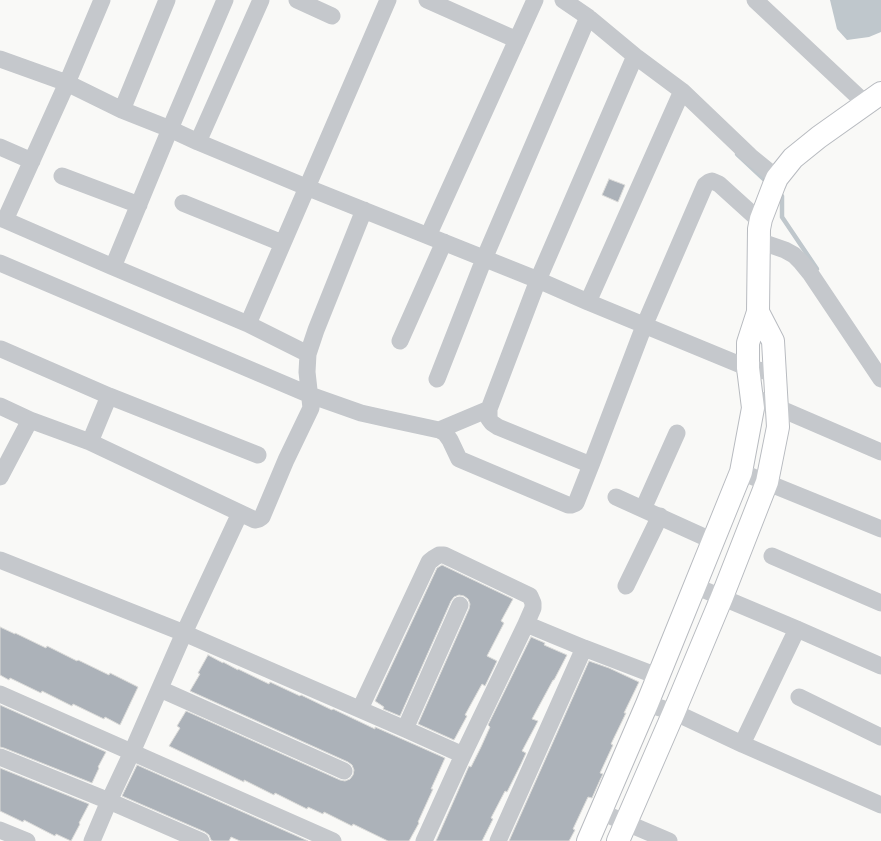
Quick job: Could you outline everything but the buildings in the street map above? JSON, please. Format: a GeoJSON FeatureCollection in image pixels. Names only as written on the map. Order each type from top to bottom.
{"type":"FeatureCollection","features":[{"type":"Feature","properties":{"kind":"street"},"geometry":{"type":"LineString","coordinates":[[102,0],[32,161],[3,219],[248,324],[308,354]]}},
{"type":"Feature","properties":{"kind":"street"},"geometry":{"type":"LineString","coordinates":[[122,110],[167,0]]}},
{"type":"Feature","properties":{"kind":"street"},"geometry":{"type":"LineString","coordinates":[[113,267],[225,0]]}},
{"type":"Feature","properties":{"kind":"street"},"geometry":{"type":"LineString","coordinates":[[198,142],[261,0]]}},
{"type":"Feature","properties":{"kind":"street"},"geometry":{"type":"LineString","coordinates":[[297,0],[332,16]]}},
{"type":"Feature","properties":{"kind":"street"},"geometry":{"type":"LineString","coordinates":[[248,324],[388,0]]}},
{"type":"Feature","properties":{"kind":"street"},"geometry":{"type":"LineString","coordinates":[[427,0],[517,40]]}},
{"type":"Feature","properties":{"kind":"street"},"geometry":{"type":"LineString","coordinates":[[428,236],[536,0]]}},
{"type":"Feature","properties":{"kind":"street"},"geometry":{"type":"LineString","coordinates":[[563,0],[588,17],[635,56],[682,91],[776,181]]}},
{"type":"Feature","properties":{"kind":"street"},"geometry":{"type":"LineString","coordinates":[[588,841],[647,704],[657,676],[741,472],[753,408],[748,368],[748,343],[758,312],[760,227],[776,181],[793,158],[873,98],[755,0]]}},
{"type":"Feature","properties":{"kind":"street"},"geometry":{"type":"LineString","coordinates":[[437,379],[484,258],[588,17]]}},
{"type":"Feature","properties":{"kind":"street"},"geometry":{"type":"LineString","coordinates":[[590,465],[498,427],[489,419],[489,409],[538,280],[635,56]]}},
{"type":"Feature","properties":{"kind":"street"},"geometry":{"type":"LineString","coordinates":[[0,59],[67,83],[122,110],[306,187],[538,280],[644,326],[748,368],[775,373]]}},
{"type":"Feature","properties":{"kind":"street"},"geometry":{"type":"LineString","coordinates":[[588,302],[682,91]]}},
{"type":"Feature","properties":{"kind":"street"},"geometry":{"type":"LineString","coordinates":[[0,147],[32,161]]}},
{"type":"Feature","properties":{"kind":"street"},"geometry":{"type":"LineString","coordinates":[[62,176],[138,205]]}},
{"type":"Feature","properties":{"kind":"street"},"geometry":{"type":"LineString","coordinates":[[0,263],[310,395],[361,413],[439,430],[445,433],[450,440],[459,459],[571,505],[576,503],[644,326],[705,185],[712,181],[719,184],[760,227],[785,250],[794,255],[801,262],[810,273],[881,379]]}},
{"type":"Feature","properties":{"kind":"street"},"geometry":{"type":"LineString","coordinates":[[183,203],[282,243]]}},
{"type":"Feature","properties":{"kind":"street"},"geometry":{"type":"LineString","coordinates":[[0,406],[30,420],[90,442],[255,520],[259,519],[262,517],[310,408],[307,372],[308,354],[316,330],[364,210]]}},
{"type":"Feature","properties":{"kind":"street"},"geometry":{"type":"LineString","coordinates":[[400,341],[444,242]]}},
{"type":"Feature","properties":{"kind":"street"},"geometry":{"type":"LineString","coordinates":[[622,832],[722,597],[768,482],[778,427],[777,406],[773,341],[758,312]]}},
{"type":"Feature","properties":{"kind":"street"},"geometry":{"type":"LineString","coordinates":[[1,349],[109,396],[258,455]]}},
{"type":"Feature","properties":{"kind":"street"},"geometry":{"type":"LineString","coordinates":[[90,442],[109,396]]}},
{"type":"Feature","properties":{"kind":"street"},"geometry":{"type":"LineString","coordinates":[[751,396],[881,452]]}},
{"type":"Feature","properties":{"kind":"street"},"geometry":{"type":"LineString","coordinates":[[439,430],[489,409]]}},
{"type":"Feature","properties":{"kind":"street"},"geometry":{"type":"LineString","coordinates":[[0,477],[30,420]]}},
{"type":"Feature","properties":{"kind":"street"},"geometry":{"type":"LineString","coordinates":[[643,509],[677,433]]}},
{"type":"Feature","properties":{"kind":"street"},"geometry":{"type":"LineString","coordinates":[[741,472],[881,530]]}},
{"type":"Feature","properties":{"kind":"street"},"geometry":{"type":"LineString","coordinates":[[616,497],[713,541]]}},
{"type":"Feature","properties":{"kind":"street"},"geometry":{"type":"LineString","coordinates":[[92,841],[184,633],[240,513]]}},
{"type":"Feature","properties":{"kind":"street"},"geometry":{"type":"LineString","coordinates":[[626,586],[660,516]]}},
{"type":"Feature","properties":{"kind":"street"},"geometry":{"type":"LineString","coordinates":[[360,709],[429,562],[434,558],[439,555],[444,555],[530,596],[533,603],[533,608],[424,841]]}},
{"type":"Feature","properties":{"kind":"street"},"geometry":{"type":"LineString","coordinates":[[772,556],[881,603]]}},
{"type":"Feature","properties":{"kind":"street"},"geometry":{"type":"LineString","coordinates":[[0,560],[184,633],[463,755]]}},
{"type":"Feature","properties":{"kind":"street"},"geometry":{"type":"LineString","coordinates":[[695,586],[881,666]]}},
{"type":"Feature","properties":{"kind":"street"},"geometry":{"type":"LineString","coordinates":[[405,729],[460,605]]}},
{"type":"Feature","properties":{"kind":"street"},"geometry":{"type":"LineString","coordinates":[[526,624],[657,676]]}},
{"type":"Feature","properties":{"kind":"street"},"geometry":{"type":"LineString","coordinates":[[742,744],[797,629]]}},
{"type":"Feature","properties":{"kind":"street"},"geometry":{"type":"LineString","coordinates":[[498,841],[584,648]]}},
{"type":"Feature","properties":{"kind":"street"},"geometry":{"type":"LineString","coordinates":[[160,689],[344,772]]}},
{"type":"Feature","properties":{"kind":"street"},"geometry":{"type":"LineString","coordinates":[[0,694],[333,841]]}},
{"type":"Feature","properties":{"kind":"street"},"geometry":{"type":"LineString","coordinates":[[799,696],[881,737]]}},
{"type":"Feature","properties":{"kind":"street"},"geometry":{"type":"LineString","coordinates":[[647,704],[674,712],[742,744],[881,804]]}},
{"type":"Feature","properties":{"kind":"street"},"geometry":{"type":"LineString","coordinates":[[0,757],[109,801],[201,841]]}},
{"type":"Feature","properties":{"kind":"street"},"geometry":{"type":"LineString","coordinates":[[601,812],[622,832],[668,841]]}},
{"type":"Feature","properties":{"kind":"street"},"geometry":{"type":"LineString","coordinates":[[0,830],[27,841]]}},
{"type":"Feature","properties":{"kind":"shaded area"},"geometry":{"type":"Polygon","coordinates":[[[830,0],[881,0],[881,32],[869,37],[847,40],[837,29],[830,0]]]}},
{"type":"Feature","properties":{"kind":"waterway"},"geometry":{"type":"LineString","coordinates":[[737,154],[768,183]]}},
{"type":"Feature","properties":{"kind":"waterway"},"geometry":{"type":"LineString","coordinates":[[778,192],[782,196],[782,217],[817,269]]}}]}
